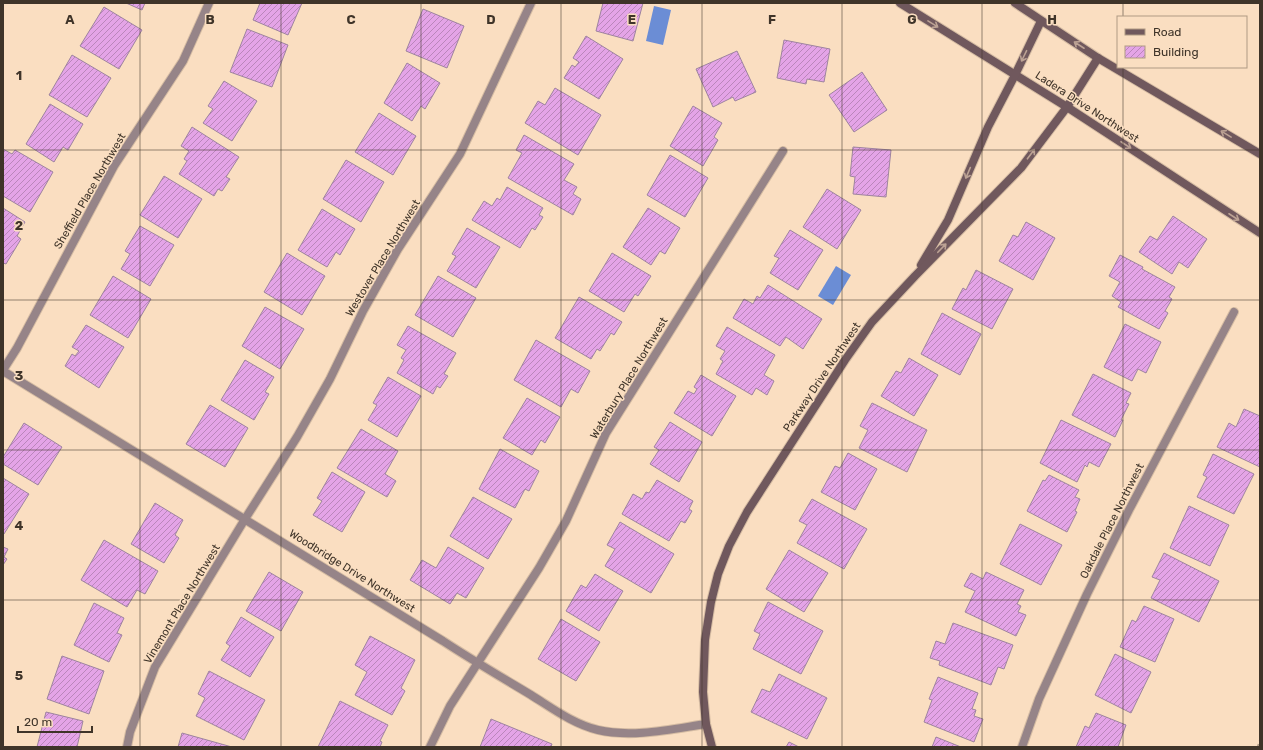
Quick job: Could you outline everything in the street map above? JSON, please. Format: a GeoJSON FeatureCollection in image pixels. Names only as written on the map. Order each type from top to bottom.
{"type":"FeatureCollection","features":[{"type":"Feature","properties":{"kind":"street","name":"Sheffield Place Northwest"},"geometry":{"type":"LineString","coordinates":[[3,371],[17,348],[114,166],[183,61],[209,3]]}},
{"type":"Feature","properties":{"kind":"street","name":"Westover Place Northwest"},"geometry":{"type":"LineString","coordinates":[[245,519],[298,437],[330,379],[363,311],[398,250],[460,154],[531,3]]}},
{"type":"Feature","properties":{"kind":"street","name":"Ladera Drive Northwest"},"geometry":{"type":"LineString","coordinates":[[900,3],[1067,106],[1260,234]]}},
{"type":"Feature","properties":{"kind":"street"},"geometry":{"type":"LineString","coordinates":[[1015,3],[1098,58],[1260,154]]}},
{"type":"Feature","properties":{"kind":"street"},"geometry":{"type":"LineString","coordinates":[[915,276],[948,220],[988,127],[1041,21]]}},
{"type":"Feature","properties":{"kind":"street","name":"Parkway Drive Northwest"},"geometry":{"type":"LineString","coordinates":[[712,747],[706,724],[703,692],[705,640],[718,574],[729,546],[747,512],[845,360],[872,322],[1021,168],[1067,106],[1098,58]]}},
{"type":"Feature","properties":{"kind":"street","name":"Waterbury Place Northwest"},"geometry":{"type":"LineString","coordinates":[[430,747],[450,706],[539,568],[566,521],[606,432],[783,151]]}},
{"type":"Feature","properties":{"kind":"street","name":"Oakdale Place Northwest"},"geometry":{"type":"LineString","coordinates":[[1022,747],[1039,699],[1087,594],[1129,510],[1234,312]]}},
{"type":"Feature","properties":{"kind":"street","name":"Woodbridge Drive Northwest"},"geometry":{"type":"LineString","coordinates":[[3,371],[573,721],[598,730],[623,733],[651,732],[706,724]]}},
{"type":"Feature","properties":{"kind":"street","name":"Vinemont Place Northwest"},"geometry":{"type":"LineString","coordinates":[[127,747],[130,732],[155,668],[245,519]]}},
{"type":"Feature","properties":{"kind":"path"},"geometry":{"type":"LineString","coordinates":[[1258,747],[1260,741]]}},
{"type":"Feature","properties":{"kind":"water"},"geometry":{"type":"Polygon","coordinates":[[[654,6],[671,10],[663,45],[646,41],[654,6]]]}},
{"type":"Feature","properties":{"kind":"water"},"geometry":{"type":"Polygon","coordinates":[[[836,266],[851,275],[833,305],[818,296],[836,266]]]}},
{"type":"Feature","properties":{"kind":"building"},"geometry":{"type":"Polygon","coordinates":[[[126,3],[145,3],[142,10],[126,3]]]}},
{"type":"Feature","properties":{"kind":"building"},"geometry":{"type":"Polygon","coordinates":[[[260,3],[302,3],[288,35],[253,20],[260,3]]]}},
{"type":"Feature","properties":{"kind":"building"},"geometry":{"type":"Polygon","coordinates":[[[603,3],[643,3],[633,41],[596,31],[603,3]]]}},
{"type":"Feature","properties":{"kind":"building"},"geometry":{"type":"Polygon","coordinates":[[[104,7],[142,30],[119,69],[80,46],[104,7]]]}},
{"type":"Feature","properties":{"kind":"building"},"geometry":{"type":"Polygon","coordinates":[[[423,9],[464,26],[447,68],[406,51],[423,9]]]}},
{"type":"Feature","properties":{"kind":"building"},"geometry":{"type":"Polygon","coordinates":[[[247,29],[288,45],[272,87],[230,72],[247,29]]]}},
{"type":"Feature","properties":{"kind":"building"},"geometry":{"type":"Polygon","coordinates":[[[586,36],[623,59],[599,99],[564,78],[572,65],[575,67],[579,62],[573,58],[586,36]]]}},
{"type":"Feature","properties":{"kind":"building"},"geometry":{"type":"Polygon","coordinates":[[[784,40],[830,49],[824,82],[807,79],[806,84],[777,78],[784,40]]]}},
{"type":"Feature","properties":{"kind":"building"},"geometry":{"type":"Polygon","coordinates":[[[737,51],[756,92],[735,101],[733,97],[713,107],[696,69],[737,51]]]}},
{"type":"Feature","properties":{"kind":"building"},"geometry":{"type":"Polygon","coordinates":[[[72,55],[111,78],[87,117],[49,95],[72,55]]]}},
{"type":"Feature","properties":{"kind":"building"},"geometry":{"type":"Polygon","coordinates":[[[407,63],[440,83],[425,109],[421,106],[412,121],[384,103],[407,63]]]}},
{"type":"Feature","properties":{"kind":"building"},"geometry":{"type":"Polygon","coordinates":[[[862,72],[887,110],[854,132],[829,95],[862,72]]]}},
{"type":"Feature","properties":{"kind":"building"},"geometry":{"type":"Polygon","coordinates":[[[224,81],[257,101],[232,141],[203,123],[213,109],[208,106],[224,81]]]}},
{"type":"Feature","properties":{"kind":"building"},"geometry":{"type":"Polygon","coordinates":[[[555,88],[601,115],[578,155],[525,123],[538,101],[545,105],[555,88]]]}},
{"type":"Feature","properties":{"kind":"building"},"geometry":{"type":"Polygon","coordinates":[[[50,104],[83,124],[68,150],[63,147],[54,162],[26,144],[50,104]]]}},
{"type":"Feature","properties":{"kind":"building"},"geometry":{"type":"Polygon","coordinates":[[[693,106],[722,123],[714,137],[718,140],[703,166],[670,146],[693,106]]]}},
{"type":"Feature","properties":{"kind":"building"},"geometry":{"type":"Polygon","coordinates":[[[379,113],[416,136],[393,175],[355,152],[379,113]]]}},
{"type":"Feature","properties":{"kind":"building"},"geometry":{"type":"Polygon","coordinates":[[[192,127],[239,157],[226,177],[230,179],[222,191],[218,189],[214,196],[179,174],[187,161],[184,159],[189,151],[181,146],[192,127]]]}},
{"type":"Feature","properties":{"kind":"building"},"geometry":{"type":"Polygon","coordinates":[[[524,135],[574,164],[564,180],[577,187],[573,194],[581,199],[573,215],[508,178],[522,153],[516,150],[524,135]]]}},
{"type":"Feature","properties":{"kind":"building"},"geometry":{"type":"Polygon","coordinates":[[[853,147],[891,150],[886,197],[853,194],[855,177],[850,176],[853,147]]]}},
{"type":"Feature","properties":{"kind":"building"},"geometry":{"type":"Polygon","coordinates":[[[3,149],[12,154],[15,150],[53,172],[30,212],[3,196],[3,149]]]}},
{"type":"Feature","properties":{"kind":"building"},"geometry":{"type":"Polygon","coordinates":[[[670,155],[708,178],[685,217],[647,195],[670,155]]]}},
{"type":"Feature","properties":{"kind":"building"},"geometry":{"type":"Polygon","coordinates":[[[346,160],[384,182],[361,222],[323,199],[346,160]]]}},
{"type":"Feature","properties":{"kind":"building"},"geometry":{"type":"Polygon","coordinates":[[[164,176],[202,199],[178,238],[140,215],[164,176]]]}},
{"type":"Feature","properties":{"kind":"building"},"geometry":{"type":"Polygon","coordinates":[[[507,187],[543,208],[539,215],[543,217],[535,230],[532,228],[520,248],[472,220],[484,201],[492,206],[497,198],[500,200],[507,187]]]}},
{"type":"Feature","properties":{"kind":"building"},"geometry":{"type":"Polygon","coordinates":[[[827,189],[861,210],[837,249],[803,227],[827,189]]]}},
{"type":"Feature","properties":{"kind":"building"},"geometry":{"type":"Polygon","coordinates":[[[3,208],[25,222],[17,236],[21,239],[6,264],[3,263],[3,208]]]}},
{"type":"Feature","properties":{"kind":"building"},"geometry":{"type":"Polygon","coordinates":[[[648,208],[680,228],[665,254],[660,251],[651,265],[623,247],[648,208]]]}},
{"type":"Feature","properties":{"kind":"building"},"geometry":{"type":"Polygon","coordinates":[[[322,209],[355,229],[340,255],[336,252],[327,267],[298,250],[322,209]]]}},
{"type":"Feature","properties":{"kind":"building"},"geometry":{"type":"Polygon","coordinates":[[[1173,216],[1207,239],[1188,268],[1179,262],[1172,274],[1139,252],[1150,236],[1157,240],[1173,216]]]}},
{"type":"Feature","properties":{"kind":"building"},"geometry":{"type":"Polygon","coordinates":[[[1026,222],[1055,238],[1033,280],[999,261],[1013,235],[1018,237],[1026,222]]]}},
{"type":"Feature","properties":{"kind":"building"},"geometry":{"type":"Polygon","coordinates":[[[140,226],[174,245],[150,286],[121,269],[130,254],[125,251],[140,226]]]}},
{"type":"Feature","properties":{"kind":"building"},"geometry":{"type":"Polygon","coordinates":[[[467,228],[500,247],[476,288],[447,271],[456,256],[452,254],[467,228]]]}},
{"type":"Feature","properties":{"kind":"building"},"geometry":{"type":"Polygon","coordinates":[[[790,230],[823,250],[798,290],[770,273],[779,258],[774,256],[790,230]]]}},
{"type":"Feature","properties":{"kind":"building"},"geometry":{"type":"Polygon","coordinates":[[[287,253],[325,276],[302,315],[264,292],[287,253]]]}},
{"type":"Feature","properties":{"kind":"building"},"geometry":{"type":"Polygon","coordinates":[[[612,253],[651,276],[638,296],[635,294],[624,312],[589,291],[612,253]]]}},
{"type":"Feature","properties":{"kind":"building"},"geometry":{"type":"Polygon","coordinates":[[[1120,255],[1175,287],[1169,297],[1172,299],[1165,311],[1168,313],[1159,329],[1118,307],[1121,302],[1112,296],[1120,282],[1109,276],[1120,255]]]}},
{"type":"Feature","properties":{"kind":"building"},"geometry":{"type":"Polygon","coordinates":[[[976,270],[1013,289],[992,329],[952,309],[963,288],[966,290],[976,270]]]}},
{"type":"Feature","properties":{"kind":"building"},"geometry":{"type":"Polygon","coordinates":[[[113,276],[151,299],[128,338],[90,315],[113,276]]]}},
{"type":"Feature","properties":{"kind":"building"},"geometry":{"type":"Polygon","coordinates":[[[438,276],[476,298],[453,337],[415,315],[438,276]]]}},
{"type":"Feature","properties":{"kind":"building"},"geometry":{"type":"Polygon","coordinates":[[[768,285],[822,319],[803,349],[786,337],[780,346],[733,318],[744,299],[753,304],[757,296],[760,298],[768,285]]]}},
{"type":"Feature","properties":{"kind":"building"},"geometry":{"type":"Polygon","coordinates":[[[579,297],[622,322],[614,335],[611,333],[600,351],[597,349],[591,359],[555,338],[579,297]]]}},
{"type":"Feature","properties":{"kind":"building"},"geometry":{"type":"Polygon","coordinates":[[[265,307],[304,329],[280,369],[242,346],[265,307]]]}},
{"type":"Feature","properties":{"kind":"building"},"geometry":{"type":"Polygon","coordinates":[[[942,313],[981,334],[960,375],[921,354],[942,313]]]}},
{"type":"Feature","properties":{"kind":"building"},"geometry":{"type":"Polygon","coordinates":[[[1125,324],[1161,342],[1146,373],[1138,369],[1132,381],[1104,367],[1125,324]]]}},
{"type":"Feature","properties":{"kind":"building"},"geometry":{"type":"Polygon","coordinates":[[[86,325],[124,347],[99,388],[65,366],[72,354],[75,356],[79,351],[72,347],[86,325]]]}},
{"type":"Feature","properties":{"kind":"building"},"geometry":{"type":"Polygon","coordinates":[[[408,326],[456,353],[444,374],[448,376],[440,388],[437,386],[433,394],[397,373],[404,360],[401,358],[406,350],[397,345],[408,326]]]}},
{"type":"Feature","properties":{"kind":"building"},"geometry":{"type":"Polygon","coordinates":[[[727,327],[775,355],[764,375],[774,381],[767,395],[756,388],[752,395],[716,374],[723,361],[720,359],[725,351],[716,346],[727,327]]]}},
{"type":"Feature","properties":{"kind":"building"},"geometry":{"type":"Polygon","coordinates":[[[536,340],[590,371],[578,393],[571,389],[561,407],[514,380],[536,340]]]}},
{"type":"Feature","properties":{"kind":"building"},"geometry":{"type":"Polygon","coordinates":[[[909,358],[938,375],[914,416],[881,396],[896,371],[901,373],[909,358]]]}},
{"type":"Feature","properties":{"kind":"building"},"geometry":{"type":"Polygon","coordinates":[[[245,360],[274,377],[265,392],[269,394],[254,420],[221,400],[245,360]]]}},
{"type":"Feature","properties":{"kind":"building"},"geometry":{"type":"Polygon","coordinates":[[[1093,374],[1131,393],[1126,403],[1129,404],[1115,437],[1072,415],[1093,374]]]}},
{"type":"Feature","properties":{"kind":"building"},"geometry":{"type":"Polygon","coordinates":[[[701,375],[736,396],[712,436],[674,413],[688,391],[694,394],[697,389],[694,387],[701,375]]]}},
{"type":"Feature","properties":{"kind":"building"},"geometry":{"type":"Polygon","coordinates":[[[388,377],[421,396],[397,437],[368,420],[377,405],[373,403],[388,377]]]}},
{"type":"Feature","properties":{"kind":"building"},"geometry":{"type":"Polygon","coordinates":[[[527,398],[560,417],[545,443],[541,440],[532,455],[503,438],[527,398]]]}},
{"type":"Feature","properties":{"kind":"building"},"geometry":{"type":"Polygon","coordinates":[[[872,403],[927,430],[907,472],[859,448],[868,430],[860,426],[872,403]]]}},
{"type":"Feature","properties":{"kind":"building"},"geometry":{"type":"Polygon","coordinates":[[[210,405],[248,428],[225,467],[186,444],[210,405]]]}},
{"type":"Feature","properties":{"kind":"building"},"geometry":{"type":"Polygon","coordinates":[[[1244,409],[1260,416],[1260,467],[1217,447],[1229,423],[1236,427],[1244,409]]]}},
{"type":"Feature","properties":{"kind":"building"},"geometry":{"type":"Polygon","coordinates":[[[1061,420],[1111,444],[1099,467],[1089,462],[1087,467],[1085,465],[1077,482],[1040,463],[1061,420]]]}},
{"type":"Feature","properties":{"kind":"building"},"geometry":{"type":"Polygon","coordinates":[[[670,422],[702,442],[679,482],[650,464],[659,450],[654,447],[670,422]]]}},
{"type":"Feature","properties":{"kind":"building"},"geometry":{"type":"Polygon","coordinates":[[[24,423],[62,447],[38,485],[3,464],[3,457],[24,423]]]}},
{"type":"Feature","properties":{"kind":"building"},"geometry":{"type":"Polygon","coordinates":[[[361,429],[398,451],[385,474],[396,481],[387,497],[337,468],[361,429]]]}},
{"type":"Feature","properties":{"kind":"building"},"geometry":{"type":"Polygon","coordinates":[[[500,449],[539,471],[529,491],[525,489],[515,508],[479,489],[500,449]]]}},
{"type":"Feature","properties":{"kind":"building"},"geometry":{"type":"Polygon","coordinates":[[[848,453],[877,469],[855,510],[821,492],[835,466],[840,468],[848,453]]]}},
{"type":"Feature","properties":{"kind":"building"},"geometry":{"type":"Polygon","coordinates":[[[1213,454],[1254,474],[1234,514],[1197,497],[1207,477],[1203,475],[1213,454]]]}},
{"type":"Feature","properties":{"kind":"building"},"geometry":{"type":"Polygon","coordinates":[[[332,472],[365,492],[342,532],[313,515],[322,501],[317,498],[332,472]]]}},
{"type":"Feature","properties":{"kind":"building"},"geometry":{"type":"Polygon","coordinates":[[[1049,475],[1079,490],[1075,497],[1080,499],[1075,511],[1077,512],[1067,532],[1027,511],[1043,480],[1045,481],[1049,475]]]}},
{"type":"Feature","properties":{"kind":"building"},"geometry":{"type":"Polygon","coordinates":[[[3,478],[29,494],[4,534],[3,533],[3,478]]]}},
{"type":"Feature","properties":{"kind":"building"},"geometry":{"type":"Polygon","coordinates":[[[657,480],[693,501],[689,509],[692,511],[685,523],[681,521],[669,541],[622,514],[633,494],[642,499],[646,492],[649,493],[657,480]]]}},
{"type":"Feature","properties":{"kind":"building"},"geometry":{"type":"Polygon","coordinates":[[[473,497],[512,519],[488,559],[450,536],[473,497]]]}},
{"type":"Feature","properties":{"kind":"building"},"geometry":{"type":"Polygon","coordinates":[[[812,499],[867,529],[844,569],[797,543],[807,525],[799,521],[812,499]]]}},
{"type":"Feature","properties":{"kind":"building"},"geometry":{"type":"Polygon","coordinates":[[[155,503],[183,520],[175,535],[179,538],[164,563],[131,544],[155,503]]]}},
{"type":"Feature","properties":{"kind":"building"},"geometry":{"type":"Polygon","coordinates":[[[1189,506],[1229,525],[1210,566],[1170,548],[1189,506]]]}},
{"type":"Feature","properties":{"kind":"building"},"geometry":{"type":"Polygon","coordinates":[[[620,522],[674,554],[651,593],[605,566],[615,549],[607,545],[620,522]]]}},
{"type":"Feature","properties":{"kind":"building"},"geometry":{"type":"Polygon","coordinates":[[[1020,524],[1062,545],[1041,585],[1000,564],[1020,524]]]}},
{"type":"Feature","properties":{"kind":"building"},"geometry":{"type":"Polygon","coordinates":[[[104,540],[158,571],[145,594],[137,590],[127,607],[81,580],[104,540]]]}},
{"type":"Feature","properties":{"kind":"building"},"geometry":{"type":"Polygon","coordinates":[[[3,547],[8,549],[4,557],[7,559],[3,565],[3,547]]]}},
{"type":"Feature","properties":{"kind":"building"},"geometry":{"type":"Polygon","coordinates":[[[448,547],[484,568],[466,598],[457,593],[450,604],[410,580],[422,560],[436,568],[448,547]]]}},
{"type":"Feature","properties":{"kind":"building"},"geometry":{"type":"Polygon","coordinates":[[[789,550],[828,573],[804,612],[766,589],[789,550]]]}},
{"type":"Feature","properties":{"kind":"building"},"geometry":{"type":"Polygon","coordinates":[[[1164,553],[1219,581],[1199,622],[1151,598],[1160,580],[1152,577],[1164,553]]]}},
{"type":"Feature","properties":{"kind":"building"},"geometry":{"type":"Polygon","coordinates":[[[269,572],[303,592],[281,631],[246,611],[269,572]]]}},
{"type":"Feature","properties":{"kind":"building"},"geometry":{"type":"Polygon","coordinates":[[[986,572],[1024,590],[1017,604],[1021,606],[1018,612],[1026,615],[1016,636],[965,612],[975,591],[964,586],[971,573],[983,579],[986,572]]]}},
{"type":"Feature","properties":{"kind":"building"},"geometry":{"type":"Polygon","coordinates":[[[595,574],[623,591],[599,631],[566,611],[581,585],[586,588],[595,574]]]}},
{"type":"Feature","properties":{"kind":"building"},"geometry":{"type":"Polygon","coordinates":[[[768,602],[823,631],[801,674],[753,649],[760,634],[754,631],[768,602]]]}},
{"type":"Feature","properties":{"kind":"building"},"geometry":{"type":"Polygon","coordinates":[[[94,603],[124,618],[117,633],[122,635],[109,662],[74,645],[94,603]]]}},
{"type":"Feature","properties":{"kind":"building"},"geometry":{"type":"Polygon","coordinates":[[[1144,606],[1174,619],[1155,662],[1120,647],[1132,620],[1136,622],[1144,606]]]}},
{"type":"Feature","properties":{"kind":"building"},"geometry":{"type":"Polygon","coordinates":[[[241,617],[274,637],[250,677],[221,660],[230,646],[226,643],[241,617]]]}},
{"type":"Feature","properties":{"kind":"building"},"geometry":{"type":"Polygon","coordinates":[[[561,619],[600,642],[576,681],[538,659],[561,619]]]}},
{"type":"Feature","properties":{"kind":"building"},"geometry":{"type":"Polygon","coordinates":[[[953,623],[1013,645],[1004,669],[998,667],[991,685],[939,665],[940,661],[930,658],[936,641],[945,644],[953,623]]]}},
{"type":"Feature","properties":{"kind":"building"},"geometry":{"type":"Polygon","coordinates":[[[370,636],[415,660],[401,688],[405,691],[392,715],[355,695],[367,672],[355,665],[370,636]]]}},
{"type":"Feature","properties":{"kind":"building"},"geometry":{"type":"Polygon","coordinates":[[[1115,654],[1151,672],[1131,713],[1095,695],[1115,654]]]}},
{"type":"Feature","properties":{"kind":"building"},"geometry":{"type":"Polygon","coordinates":[[[62,656],[104,671],[89,714],[47,699],[62,656]]]}},
{"type":"Feature","properties":{"kind":"building"},"geometry":{"type":"Polygon","coordinates":[[[209,671],[265,700],[244,740],[196,716],[205,698],[198,694],[209,671]]]}},
{"type":"Feature","properties":{"kind":"building"},"geometry":{"type":"Polygon","coordinates":[[[779,674],[827,698],[807,739],[751,712],[762,689],[770,692],[779,674]]]}},
{"type":"Feature","properties":{"kind":"building"},"geometry":{"type":"Polygon","coordinates":[[[938,677],[978,693],[972,709],[976,710],[974,716],[983,719],[974,742],[924,722],[932,700],[929,699],[938,677]]]}},
{"type":"Feature","properties":{"kind":"building"},"geometry":{"type":"Polygon","coordinates":[[[340,701],[388,725],[380,741],[382,742],[380,747],[318,747],[340,701]]]}},
{"type":"Feature","properties":{"kind":"building"},"geometry":{"type":"Polygon","coordinates":[[[46,712],[83,721],[77,747],[37,747],[46,712]]]}},
{"type":"Feature","properties":{"kind":"building"},"geometry":{"type":"Polygon","coordinates":[[[1096,713],[1126,725],[1118,747],[1076,747],[1085,726],[1089,728],[1096,713]]]}},
{"type":"Feature","properties":{"kind":"building"},"geometry":{"type":"Polygon","coordinates":[[[491,719],[552,744],[551,747],[480,747],[491,719]]]}},
{"type":"Feature","properties":{"kind":"building"},"geometry":{"type":"Polygon","coordinates":[[[182,733],[232,747],[178,747],[182,733]]]}},
{"type":"Feature","properties":{"kind":"building"},"geometry":{"type":"Polygon","coordinates":[[[936,737],[961,747],[932,747],[936,737]]]}},
{"type":"Feature","properties":{"kind":"building"},"geometry":{"type":"Polygon","coordinates":[[[789,742],[799,747],[786,747],[789,742]]]}}]}
